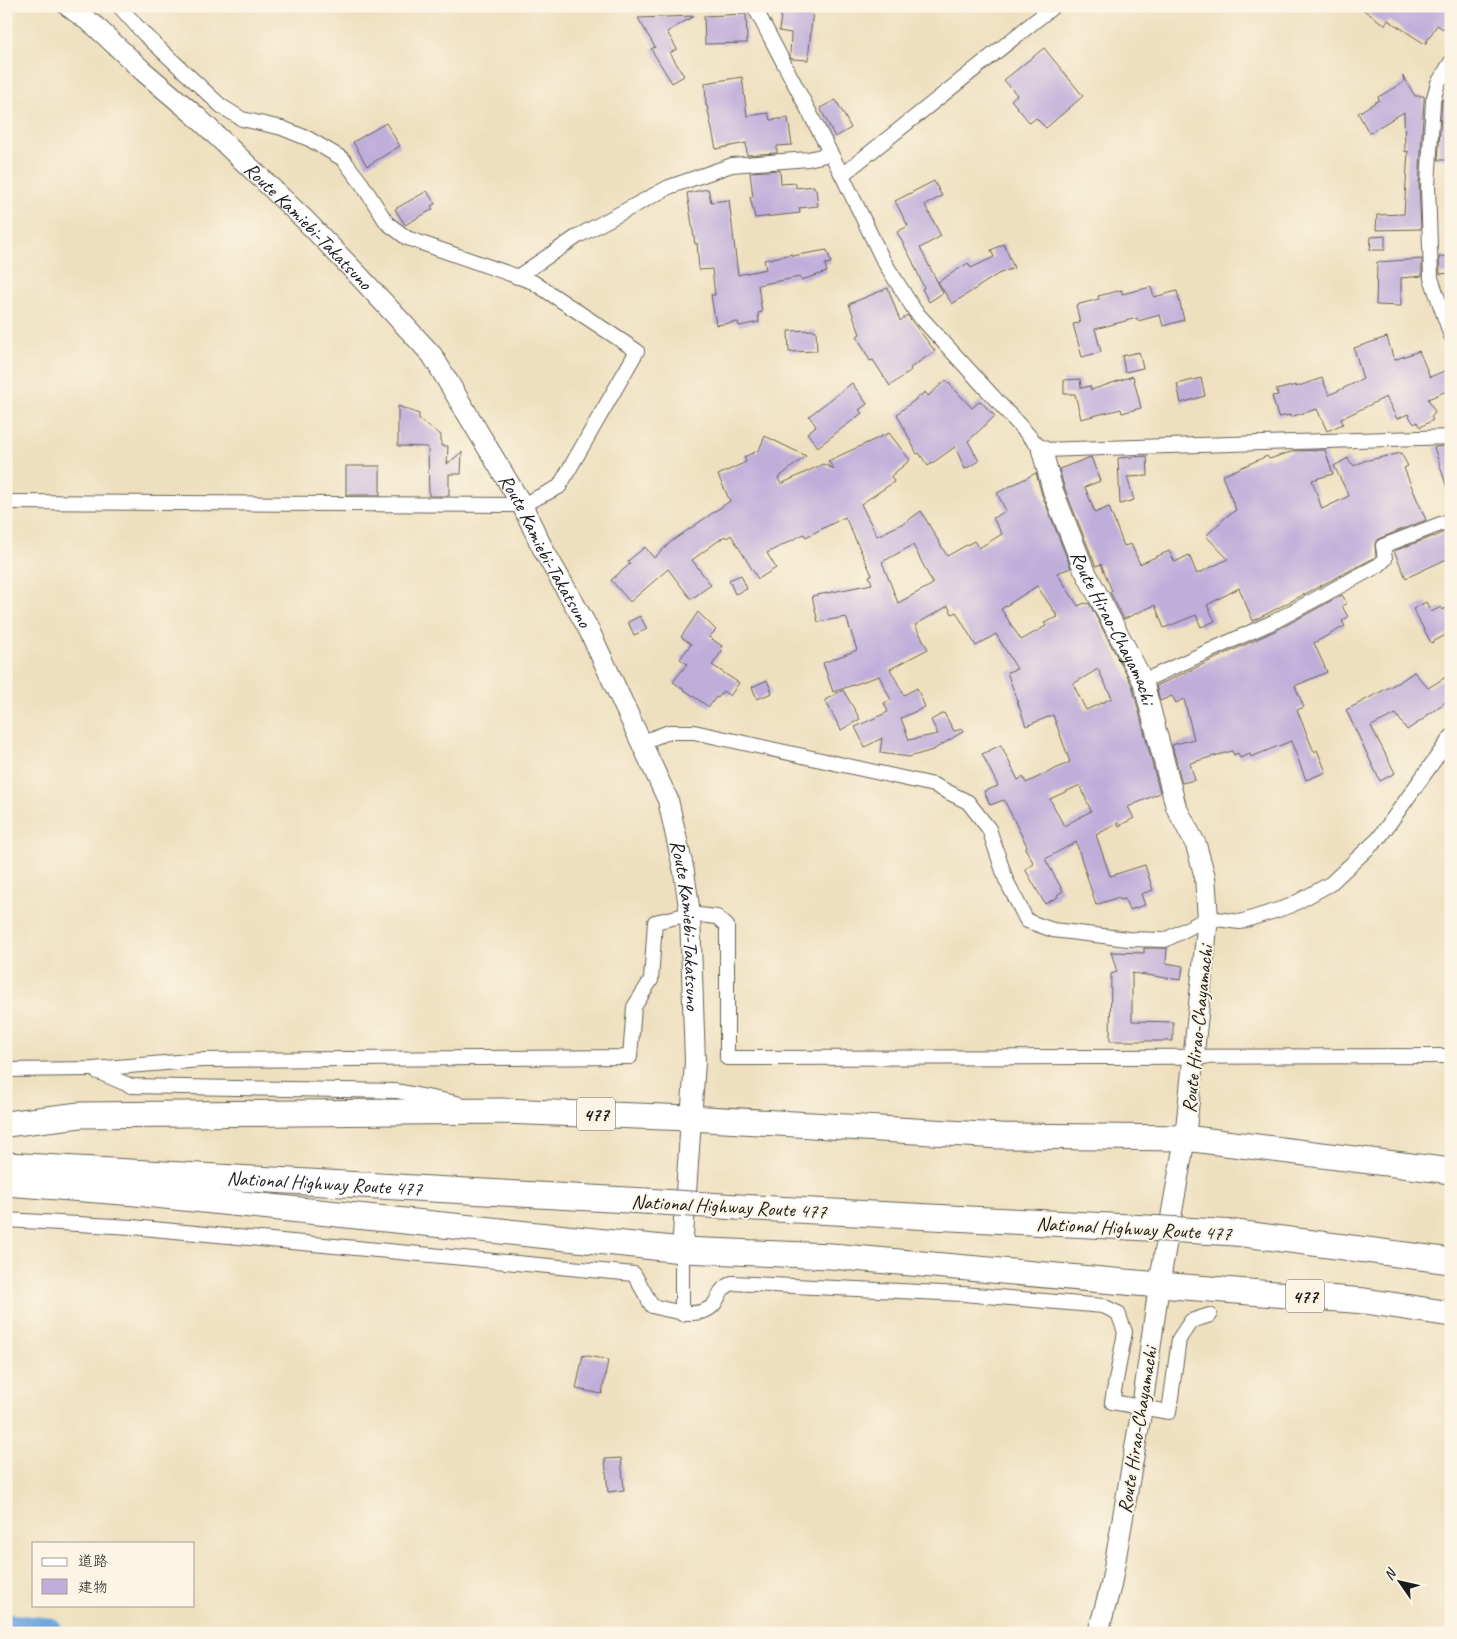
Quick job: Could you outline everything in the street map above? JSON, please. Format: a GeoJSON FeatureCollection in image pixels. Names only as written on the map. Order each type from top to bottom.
{"type":"FeatureCollection","features":[{"type":"Feature","properties":{"kind":"highway","name":"477"},"geometry":{"type":"LineString","coordinates":[[6,1124],[80,1115],[501,1111],[690,1118],[1000,1136],[1185,1138],[1451,1171]]}},
{"type":"Feature","properties":{"kind":"highway","name":"National Highway Route 477"},"geometry":{"type":"LineString","coordinates":[[6,1165],[1236,1234],[1451,1261]]}},
{"type":"Feature","properties":{"kind":"highway","name":"477"},"geometry":{"type":"LineString","coordinates":[[6,1183],[136,1193],[682,1250],[831,1256],[1159,1286],[1365,1300],[1451,1314]]}},
{"type":"Feature","properties":{"kind":"main road","name":"Route Kamiebi-Takatsuno"},"geometry":{"type":"LineString","coordinates":[[68,6],[95,26],[196,116],[305,220],[432,355],[522,505],[543,549],[588,628],[668,800],[684,872],[690,914],[695,1062],[682,1250]]}},
{"type":"Feature","properties":{"kind":"main road","name":"Route Hirao-Chayamachi"},"geometry":{"type":"LineString","coordinates":[[1042,450],[1053,491],[1083,567],[1143,681],[1176,807],[1196,845],[1205,877],[1208,918],[1185,1138],[1159,1286],[1142,1408],[1111,1585],[1098,1633]]}},
{"type":"Feature","properties":{"kind":"street"},"geometry":{"type":"LineString","coordinates":[[6,502],[522,505],[560,487],[637,350],[533,282],[407,238],[387,223],[343,159],[309,139],[282,128],[242,119],[221,106],[144,34],[119,6]]}},
{"type":"Feature","properties":{"kind":"street"},"geometry":{"type":"LineString","coordinates":[[754,6],[842,175],[883,260],[915,311],[1042,450],[1451,437]]}},
{"type":"Feature","properties":{"kind":"street"},"geometry":{"type":"LineString","coordinates":[[842,175],[1054,6]]}},
{"type":"Feature","properties":{"kind":"street"},"geometry":{"type":"LineString","coordinates":[[1450,67],[1438,83],[1433,101],[1428,186],[1431,278],[1451,336]]}},
{"type":"Feature","properties":{"kind":"street"},"geometry":{"type":"LineString","coordinates":[[517,277],[578,236],[669,187],[732,165],[808,159],[830,154]]}},
{"type":"Feature","properties":{"kind":"street"},"geometry":{"type":"LineString","coordinates":[[1143,681],[1275,621],[1379,565],[1385,559],[1383,546],[1451,520]]}},
{"type":"Feature","properties":{"kind":"street"},"geometry":{"type":"LineString","coordinates":[[642,742],[669,732],[694,732],[934,785],[968,802],[989,829],[1006,880],[1028,921],[1053,930],[1128,939],[1166,940],[1208,918],[1240,922],[1290,906],[1330,884],[1379,838],[1451,738]]}},
{"type":"Feature","properties":{"kind":"street"},"geometry":{"type":"LineString","coordinates":[[6,1070],[93,1069],[200,1060],[630,1057],[634,1007],[650,980],[655,922],[690,914],[717,917],[727,926],[727,1058],[1451,1056]]}},
{"type":"Feature","properties":{"kind":"street"},"geometry":{"type":"LineString","coordinates":[[93,1069],[131,1086],[397,1091],[501,1111]]}},
{"type":"Feature","properties":{"kind":"street"},"geometry":{"type":"LineString","coordinates":[[6,1220],[132,1227],[634,1274],[652,1306],[682,1314],[701,1312],[714,1305],[722,1288],[732,1284],[963,1294],[1103,1306],[1118,1313],[1125,1332],[1112,1402],[1169,1412],[1180,1339],[1192,1321],[1210,1314]]}},
{"type":"Feature","properties":{"kind":"street"},"geometry":{"type":"LineString","coordinates":[[682,1250],[682,1314]]}},
{"type":"Feature","properties":{"kind":"building"},"geometry":{"type":"Polygon","coordinates":[[[782,6],[813,9],[808,60],[792,59],[790,57],[791,33],[779,31],[782,6]]]}},
{"type":"Feature","properties":{"kind":"building"},"geometry":{"type":"Polygon","coordinates":[[[1358,6],[1451,6],[1451,16],[1443,29],[1437,25],[1425,44],[1388,20],[1385,25],[1358,6]]]}},
{"type":"Feature","properties":{"kind":"building"},"geometry":{"type":"Polygon","coordinates":[[[746,14],[747,43],[705,44],[704,16],[746,14]]]}},
{"type":"Feature","properties":{"kind":"building"},"geometry":{"type":"Polygon","coordinates":[[[694,16],[667,32],[677,49],[670,53],[684,76],[672,83],[651,49],[655,47],[638,18],[694,16]]]}},
{"type":"Feature","properties":{"kind":"building"},"geometry":{"type":"Polygon","coordinates":[[[1044,48],[1083,96],[1046,128],[1036,118],[1030,123],[1011,100],[1017,95],[1004,80],[1044,48]]]}},
{"type":"Feature","properties":{"kind":"building"},"geometry":{"type":"Polygon","coordinates":[[[1403,76],[1415,96],[1424,96],[1419,185],[1421,229],[1376,230],[1377,215],[1404,214],[1408,151],[1405,152],[1404,112],[1369,133],[1358,113],[1379,100],[1378,97],[1404,82],[1403,76]]]}},
{"type":"Feature","properties":{"kind":"building"},"geometry":{"type":"Polygon","coordinates":[[[742,77],[747,116],[768,113],[770,120],[788,118],[792,145],[777,146],[777,153],[747,155],[746,143],[716,149],[706,106],[705,83],[742,77]]]}},
{"type":"Feature","properties":{"kind":"building"},"geometry":{"type":"Polygon","coordinates":[[[836,100],[851,128],[835,137],[820,108],[836,100]]]}},
{"type":"Feature","properties":{"kind":"building"},"geometry":{"type":"Polygon","coordinates":[[[1442,100],[1451,101],[1451,160],[1438,160],[1442,100]]]}},
{"type":"Feature","properties":{"kind":"building"},"geometry":{"type":"Polygon","coordinates":[[[386,123],[400,146],[367,166],[353,142],[386,123]]]}},
{"type":"Feature","properties":{"kind":"building"},"geometry":{"type":"Polygon","coordinates":[[[780,170],[781,184],[796,183],[796,188],[814,186],[818,206],[799,208],[800,213],[755,218],[750,197],[753,197],[750,172],[780,170]]]}},
{"type":"Feature","properties":{"kind":"building"},"geometry":{"type":"Polygon","coordinates":[[[934,181],[942,196],[925,205],[941,236],[920,248],[943,293],[929,302],[922,289],[924,288],[912,260],[897,232],[908,226],[895,201],[934,181]]]}},
{"type":"Feature","properties":{"kind":"building"},"geometry":{"type":"Polygon","coordinates":[[[708,189],[711,202],[729,200],[738,275],[766,269],[764,260],[792,254],[792,256],[827,250],[831,263],[825,264],[827,272],[801,280],[800,277],[758,285],[762,312],[758,313],[759,322],[739,326],[738,322],[716,325],[711,295],[715,295],[712,269],[699,270],[697,243],[695,244],[687,193],[708,189]]]}},
{"type":"Feature","properties":{"kind":"building"},"geometry":{"type":"Polygon","coordinates":[[[427,191],[435,204],[431,206],[433,209],[405,225],[395,209],[427,191]]]}},
{"type":"Feature","properties":{"kind":"building"},"geometry":{"type":"Polygon","coordinates":[[[1385,236],[1385,250],[1370,250],[1371,237],[1385,236]]]}},
{"type":"Feature","properties":{"kind":"building"},"geometry":{"type":"Polygon","coordinates":[[[1004,244],[1014,268],[998,274],[952,304],[938,282],[968,263],[971,268],[994,257],[991,250],[1004,244]]]}},
{"type":"Feature","properties":{"kind":"building"},"geometry":{"type":"Polygon","coordinates":[[[1451,256],[1451,273],[1440,274],[1439,257],[1451,256]]]}},
{"type":"Feature","properties":{"kind":"building"},"geometry":{"type":"Polygon","coordinates":[[[1422,259],[1422,276],[1401,278],[1401,306],[1376,305],[1377,262],[1422,259]]]}},
{"type":"Feature","properties":{"kind":"building"},"geometry":{"type":"Polygon","coordinates":[[[1151,287],[1154,297],[1177,291],[1184,320],[1163,326],[1160,315],[1138,321],[1137,318],[1095,329],[1101,352],[1082,357],[1073,324],[1080,323],[1076,305],[1099,299],[1098,296],[1122,290],[1122,294],[1151,287]]]}},
{"type":"Feature","properties":{"kind":"building"},"geometry":{"type":"Polygon","coordinates":[[[888,288],[900,321],[907,315],[935,351],[910,368],[911,370],[890,386],[873,360],[870,361],[857,336],[860,334],[849,304],[888,288]]]}},
{"type":"Feature","properties":{"kind":"building"},"geometry":{"type":"Polygon","coordinates":[[[788,331],[816,331],[817,351],[789,352],[788,331]]]}},
{"type":"Feature","properties":{"kind":"building"},"geometry":{"type":"Polygon","coordinates":[[[1387,337],[1394,360],[1419,351],[1430,377],[1451,368],[1451,389],[1428,399],[1435,412],[1431,416],[1433,420],[1420,427],[1417,422],[1414,424],[1408,414],[1397,419],[1386,397],[1341,419],[1343,424],[1327,431],[1317,409],[1290,417],[1290,415],[1278,417],[1272,396],[1278,395],[1276,390],[1296,385],[1296,387],[1322,378],[1329,395],[1363,379],[1354,348],[1387,337]]]}},
{"type":"Feature","properties":{"kind":"building"},"geometry":{"type":"Polygon","coordinates":[[[1139,352],[1143,368],[1125,372],[1122,356],[1139,352]]]}},
{"type":"Feature","properties":{"kind":"building"},"geometry":{"type":"Polygon","coordinates":[[[1133,376],[1141,408],[1122,413],[1121,409],[1081,419],[1075,394],[1064,394],[1064,380],[1080,379],[1081,388],[1090,386],[1091,390],[1133,376]]]}},
{"type":"Feature","properties":{"kind":"building"},"geometry":{"type":"Polygon","coordinates":[[[1201,378],[1205,396],[1181,403],[1177,384],[1201,378]]]}},
{"type":"Feature","properties":{"kind":"building"},"geometry":{"type":"Polygon","coordinates":[[[946,380],[972,408],[980,401],[995,416],[968,441],[979,461],[965,469],[955,447],[928,466],[919,453],[917,454],[897,414],[925,392],[928,396],[946,380]]]}},
{"type":"Feature","properties":{"kind":"building"},"geometry":{"type":"Polygon","coordinates":[[[852,383],[867,404],[859,410],[862,413],[818,447],[807,433],[816,426],[809,416],[852,383]]]}},
{"type":"Feature","properties":{"kind":"building"},"geometry":{"type":"Polygon","coordinates":[[[398,406],[419,414],[419,420],[441,435],[441,446],[448,446],[447,464],[462,452],[461,474],[449,474],[449,496],[429,496],[428,447],[398,446],[398,406]]]}},
{"type":"Feature","properties":{"kind":"building"},"geometry":{"type":"Polygon","coordinates":[[[889,433],[910,460],[891,476],[894,482],[861,504],[877,536],[906,522],[921,511],[947,556],[974,541],[979,548],[1002,534],[993,518],[1006,511],[997,493],[1036,473],[1042,495],[1071,568],[1057,573],[1078,606],[1089,603],[1132,685],[1160,793],[1128,807],[1134,818],[1119,826],[1118,823],[1096,835],[1110,876],[1145,865],[1153,890],[1141,894],[1145,905],[1129,910],[1125,899],[1120,900],[1119,897],[1096,905],[1076,842],[1045,859],[1063,891],[1057,895],[1058,897],[1045,904],[1025,869],[1034,864],[1004,800],[990,805],[984,791],[998,786],[982,754],[1001,745],[1018,780],[1023,777],[1026,783],[1070,762],[1053,715],[1026,726],[1007,672],[1017,669],[996,634],[976,646],[956,612],[952,614],[948,606],[915,625],[928,649],[890,669],[904,695],[917,688],[925,707],[901,718],[909,740],[938,734],[931,720],[944,713],[954,731],[963,729],[964,731],[933,750],[909,757],[880,753],[882,738],[865,747],[855,727],[888,712],[884,703],[891,700],[879,676],[833,692],[823,663],[857,650],[846,617],[818,622],[812,596],[872,584],[869,576],[872,575],[845,517],[806,537],[804,534],[767,553],[776,568],[758,579],[731,535],[727,538],[725,536],[692,560],[711,585],[691,599],[668,569],[630,602],[611,580],[630,564],[628,561],[645,547],[654,558],[672,541],[730,501],[718,475],[746,462],[744,457],[759,450],[765,436],[806,456],[778,478],[781,484],[823,464],[834,469],[828,461],[889,433]],[[913,545],[882,562],[898,603],[933,584],[913,545]],[[1037,586],[1001,609],[1021,640],[1046,626],[1044,623],[1058,617],[1037,586]],[[1098,669],[1073,684],[1086,710],[1112,698],[1098,669]],[[1080,785],[1050,799],[1064,826],[1091,811],[1080,785]]]}},
{"type":"Feature","properties":{"kind":"building"},"geometry":{"type":"Polygon","coordinates":[[[1451,446],[1451,494],[1449,494],[1434,447],[1451,446]]]}},
{"type":"Feature","properties":{"kind":"building"},"geometry":{"type":"Polygon","coordinates":[[[1325,450],[1333,474],[1312,480],[1322,509],[1349,496],[1334,466],[1348,458],[1354,466],[1364,461],[1401,453],[1408,466],[1404,468],[1426,520],[1380,538],[1375,544],[1376,556],[1374,558],[1253,621],[1239,588],[1207,605],[1215,621],[1201,627],[1196,615],[1164,628],[1155,605],[1124,619],[1110,592],[1112,591],[1101,564],[1096,566],[1094,562],[1064,487],[1059,469],[1091,457],[1100,481],[1085,487],[1095,513],[1109,507],[1124,546],[1131,544],[1140,564],[1169,551],[1175,562],[1189,555],[1197,574],[1228,559],[1206,536],[1236,510],[1222,476],[1267,456],[1269,459],[1294,451],[1325,450]]]}},
{"type":"Feature","properties":{"kind":"building"},"geometry":{"type":"Polygon","coordinates":[[[1147,456],[1148,476],[1127,477],[1134,500],[1120,504],[1118,458],[1147,456]]]}},
{"type":"Feature","properties":{"kind":"building"},"geometry":{"type":"Polygon","coordinates":[[[346,466],[380,466],[380,495],[346,495],[346,466]]]}},
{"type":"Feature","properties":{"kind":"building"},"geometry":{"type":"Polygon","coordinates":[[[1444,532],[1451,544],[1451,557],[1406,578],[1394,551],[1444,532]]]}},
{"type":"Feature","properties":{"kind":"building"},"geometry":{"type":"Polygon","coordinates":[[[741,575],[747,589],[735,594],[729,580],[741,575]]]}},
{"type":"Feature","properties":{"kind":"building"},"geometry":{"type":"Polygon","coordinates":[[[1342,595],[1347,603],[1342,606],[1348,617],[1342,621],[1345,626],[1314,643],[1327,672],[1295,686],[1304,707],[1297,710],[1314,752],[1317,750],[1326,772],[1306,780],[1291,741],[1251,757],[1250,754],[1240,758],[1238,753],[1234,755],[1232,751],[1190,763],[1195,780],[1182,783],[1172,745],[1194,739],[1184,699],[1176,703],[1172,696],[1160,701],[1156,686],[1279,629],[1342,595]]]}},
{"type":"Feature","properties":{"kind":"building"},"geometry":{"type":"Polygon","coordinates":[[[1426,602],[1431,612],[1441,607],[1443,610],[1445,608],[1451,620],[1451,632],[1431,643],[1413,609],[1426,602]]]}},
{"type":"Feature","properties":{"kind":"building"},"geometry":{"type":"Polygon","coordinates":[[[698,612],[716,630],[709,637],[722,646],[720,649],[722,651],[712,665],[739,683],[730,696],[723,691],[709,707],[673,682],[687,664],[680,659],[691,644],[681,637],[698,612]]]}},
{"type":"Feature","properties":{"kind":"building"},"geometry":{"type":"Polygon","coordinates":[[[640,616],[647,629],[634,635],[628,622],[640,616]]]}},
{"type":"Feature","properties":{"kind":"building"},"geometry":{"type":"Polygon","coordinates":[[[1414,672],[1428,688],[1451,674],[1451,698],[1407,730],[1396,714],[1371,726],[1395,773],[1380,781],[1346,710],[1401,681],[1414,672]]]}},
{"type":"Feature","properties":{"kind":"building"},"geometry":{"type":"Polygon","coordinates":[[[767,680],[772,693],[757,699],[752,687],[767,680]]]}},
{"type":"Feature","properties":{"kind":"building"},"geometry":{"type":"Polygon","coordinates":[[[843,690],[860,719],[841,730],[825,700],[843,690]]]}},
{"type":"Feature","properties":{"kind":"building"},"geometry":{"type":"Polygon","coordinates":[[[1144,948],[1167,948],[1166,963],[1183,966],[1181,980],[1132,973],[1132,1021],[1173,1022],[1173,1041],[1110,1041],[1111,974],[1117,972],[1111,952],[1144,953],[1144,948]]]}},
{"type":"Feature","properties":{"kind":"building"},"geometry":{"type":"Polygon","coordinates":[[[583,1355],[608,1360],[602,1394],[576,1389],[583,1355]]]}},
{"type":"Feature","properties":{"kind":"building"},"geometry":{"type":"Polygon","coordinates":[[[621,1458],[624,1490],[608,1492],[605,1459],[621,1458]]]}},
{"type":"Feature","properties":{"kind":"waterway"},"geometry":{"type":"LineString","coordinates":[[6,1629],[48,1633]]}}]}
